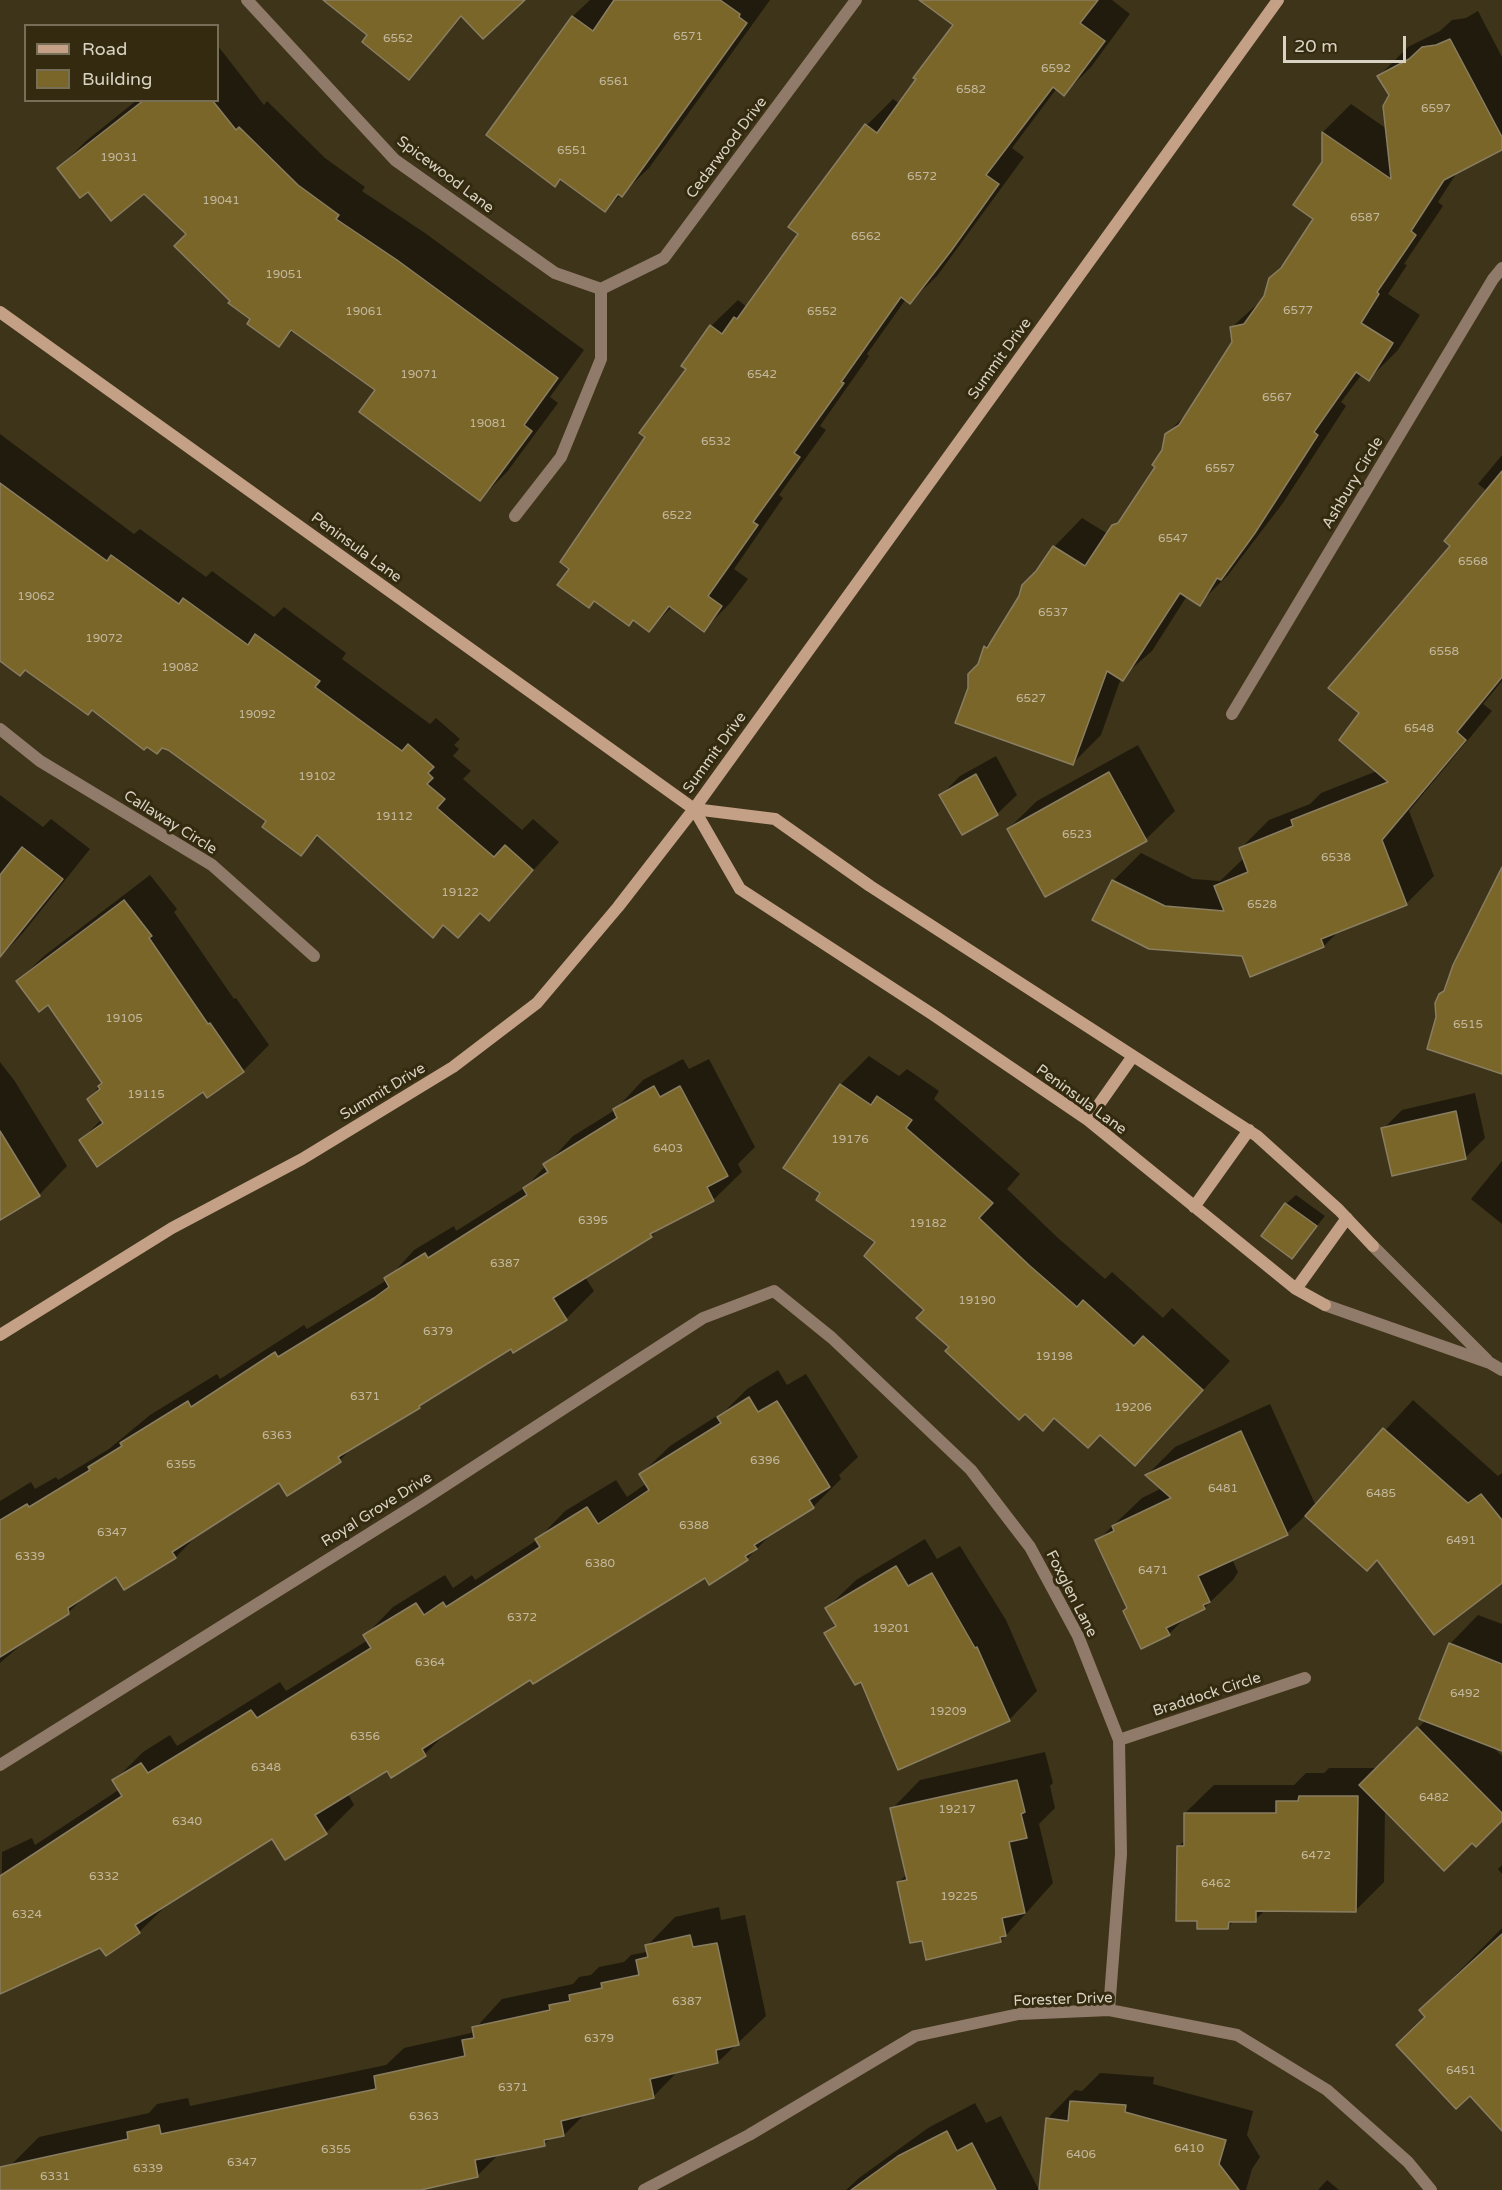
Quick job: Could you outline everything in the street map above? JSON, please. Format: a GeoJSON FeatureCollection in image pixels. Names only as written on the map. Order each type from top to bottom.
{"type":"FeatureCollection","features":[{"type":"Feature","properties":{"kind":"street","name":"Spicewood Lane"},"geometry":{"type":"LineString","coordinates":[[247,0],[395,160],[555,273],[601,289]]}},
{"type":"Feature","properties":{"kind":"street","name":"Cedarwood Drive"},"geometry":{"type":"LineString","coordinates":[[601,289],[664,258],[856,0]]}},
{"type":"Feature","properties":{"kind":"street","name":"Summit Drive"},"geometry":{"type":"LineString","coordinates":[[0,1335],[172,1228],[302,1159],[462,1060],[537,1003],[618,907],[693,809],[1278,0]]}},
{"type":"Feature","properties":{"kind":"street","name":"Ashbury Circle"},"geometry":{"type":"LineString","coordinates":[[1232,714],[1493,279],[1502,268]]}},
{"type":"Feature","properties":{"kind":"street"},"geometry":{"type":"LineString","coordinates":[[515,516],[561,457],[600,359],[601,289]]}},
{"type":"Feature","properties":{"kind":"street","name":"Peninsula Lane"},"geometry":{"type":"LineString","coordinates":[[0,312],[693,809],[740,889],[932,1014],[1088,1120],[1296,1289],[1325,1305],[1490,1363],[1502,1370]]}},
{"type":"Feature","properties":{"kind":"street","name":"Callaway Circle"},"geometry":{"type":"LineString","coordinates":[[0,729],[40,761],[212,865],[314,957]]}},
{"type":"Feature","properties":{"kind":"street","name":"Peninsula Lane"},"geometry":{"type":"LineString","coordinates":[[693,809],[775,819],[870,886],[1249,1130],[1347,1218],[1490,1363]]}},
{"type":"Feature","properties":{"kind":"street"},"geometry":{"type":"LineString","coordinates":[[1088,1120],[1133,1056]]}},
{"type":"Feature","properties":{"kind":"street"},"geometry":{"type":"LineString","coordinates":[[1194,1207],[1249,1130]]}},
{"type":"Feature","properties":{"kind":"street"},"geometry":{"type":"LineString","coordinates":[[1296,1289],[1347,1218]]}},
{"type":"Feature","properties":{"kind":"street","name":"Foxglen Lane"},"geometry":{"type":"LineString","coordinates":[[774,1291],[832,1338],[964,1463],[1030,1546],[1078,1636],[1119,1740],[1121,1854],[1109,2010]]}},
{"type":"Feature","properties":{"kind":"street","name":"Royal Grove Drive"},"geometry":{"type":"LineString","coordinates":[[0,1765],[423,1500],[703,1318],[774,1291]]}},
{"type":"Feature","properties":{"kind":"street","name":"Braddock Circle"},"geometry":{"type":"LineString","coordinates":[[1119,1740],[1305,1678]]}},
{"type":"Feature","properties":{"kind":"street","name":"Forester Drive"},"geometry":{"type":"LineString","coordinates":[[644,2190],[749,2134],[915,2036],[1019,2014],[1109,2010],[1237,2035],[1327,2090],[1408,2162],[1431,2190]]}},
{"type":"Feature","properties":{"kind":"building"},"geometry":{"type":"Polygon","coordinates":[[[323,0],[525,0],[483,39],[461,16],[409,80],[362,42],[367,35],[323,0]]]}},
{"type":"Feature","properties":{"kind":"building"},"geometry":{"type":"Polygon","coordinates":[[[614,0],[720,0],[740,14],[739,17],[747,23],[622,197],[618,194],[605,212],[560,179],[555,187],[486,135],[572,16],[593,31],[614,0]]]}},
{"type":"Feature","properties":{"kind":"building"},"geometry":{"type":"Polygon","coordinates":[[[919,0],[1098,0],[1080,23],[1105,41],[1064,96],[1053,87],[986,175],[999,184],[951,251],[910,304],[901,297],[841,382],[844,383],[794,453],[800,457],[753,522],[758,525],[708,596],[722,606],[704,632],[669,606],[649,632],[633,620],[629,626],[594,601],[589,608],[557,585],[569,569],[560,562],[645,437],[639,433],[686,369],[681,366],[710,325],[722,334],[734,317],[737,319],[798,234],[788,227],[865,124],[877,133],[916,79],[913,78],[953,25],[919,0]]]}},
{"type":"Feature","properties":{"kind":"building"},"geometry":{"type":"Polygon","coordinates":[[[1450,39],[1502,137],[1502,150],[1444,180],[1411,231],[1416,235],[1377,292],[1379,294],[1361,323],[1393,343],[1369,381],[1356,372],[1314,432],[1318,435],[1255,533],[1221,580],[1217,578],[1200,606],[1180,593],[1123,681],[1107,671],[1073,765],[955,723],[968,688],[968,674],[978,664],[984,646],[987,648],[1019,596],[1022,585],[1036,571],[1053,546],[1085,566],[1112,525],[1118,523],[1155,467],[1152,465],[1162,450],[1165,434],[1179,425],[1232,342],[1230,327],[1244,324],[1264,296],[1269,278],[1281,268],[1313,219],[1293,205],[1322,162],[1322,132],[1391,179],[1383,106],[1389,95],[1377,76],[1409,59],[1422,47],[1436,45],[1450,39]]]}},
{"type":"Feature","properties":{"kind":"building"},"geometry":{"type":"Polygon","coordinates":[[[141,102],[214,102],[236,130],[239,127],[298,185],[339,215],[336,219],[397,260],[558,378],[524,425],[532,431],[480,501],[359,412],[375,390],[291,330],[279,347],[247,324],[250,319],[228,303],[230,301],[174,246],[186,234],[144,194],[111,221],[88,192],[80,198],[57,168],[141,102]]]}},
{"type":"Feature","properties":{"kind":"building"},"geometry":{"type":"Polygon","coordinates":[[[1502,471],[1502,677],[1457,732],[1466,740],[1382,840],[1407,905],[1321,939],[1324,947],[1250,977],[1242,956],[1149,949],[1092,920],[1112,880],[1165,906],[1224,911],[1214,886],[1248,872],[1239,848],[1293,826],[1291,820],[1388,782],[1339,740],[1359,713],[1328,688],[1450,546],[1444,541],[1502,471]]]}},
{"type":"Feature","properties":{"kind":"building"},"geometry":{"type":"Polygon","coordinates":[[[0,483],[107,561],[111,555],[179,604],[183,598],[248,645],[255,634],[320,681],[315,687],[402,751],[408,744],[434,767],[428,773],[433,778],[427,784],[445,799],[437,808],[494,857],[505,845],[533,870],[489,921],[480,913],[458,938],[443,925],[433,938],[317,835],[301,856],[262,827],[266,821],[168,750],[162,748],[157,754],[147,747],[144,750],[92,710],[88,715],[25,670],[20,676],[0,661],[0,483]]]}},
{"type":"Feature","properties":{"kind":"building"},"geometry":{"type":"Polygon","coordinates":[[[1109,772],[1147,841],[1045,897],[1007,829],[1109,772]]]}},
{"type":"Feature","properties":{"kind":"building"},"geometry":{"type":"Polygon","coordinates":[[[976,774],[998,815],[962,835],[939,795],[976,774]]]}},
{"type":"Feature","properties":{"kind":"building"},"geometry":{"type":"Polygon","coordinates":[[[22,847],[63,879],[0,957],[0,875],[22,847]]]}},
{"type":"Feature","properties":{"kind":"building"},"geometry":{"type":"Polygon","coordinates":[[[1502,867],[1502,1074],[1427,1049],[1436,1017],[1435,1003],[1439,994],[1444,991],[1453,965],[1502,867]]]}},
{"type":"Feature","properties":{"kind":"building"},"geometry":{"type":"Polygon","coordinates":[[[124,900],[152,936],[149,938],[244,1072],[207,1098],[203,1092],[97,1167],[79,1140],[103,1123],[87,1099],[100,1089],[98,1086],[102,1083],[48,1005],[39,1012],[16,981],[124,900]]]}},
{"type":"Feature","properties":{"kind":"building"},"geometry":{"type":"Polygon","coordinates":[[[840,1084],[871,1105],[877,1096],[912,1120],[906,1128],[993,1203],[979,1218],[1030,1266],[1077,1307],[1083,1300],[1134,1346],[1143,1336],[1203,1390],[1135,1466],[1100,1435],[1088,1448],[1054,1418],[1043,1431],[1025,1414],[1019,1420],[945,1351],[949,1347],[916,1318],[924,1310],[864,1256],[875,1242],[816,1200],[820,1193],[783,1168],[840,1084]]]}},
{"type":"Feature","properties":{"kind":"building"},"geometry":{"type":"Polygon","coordinates":[[[654,1086],[660,1097],[680,1086],[728,1176],[707,1187],[714,1201],[650,1234],[652,1237],[553,1298],[567,1320],[513,1353],[511,1349],[419,1406],[420,1408],[338,1457],[341,1462],[287,1496],[279,1483],[172,1552],[176,1558],[124,1590],[116,1577],[68,1608],[69,1614],[0,1657],[0,1520],[27,1504],[29,1507],[90,1470],[88,1467],[122,1446],[120,1443],[188,1401],[191,1407],[275,1352],[278,1357],[374,1298],[389,1287],[384,1278],[425,1253],[428,1258],[527,1195],[523,1188],[548,1172],[543,1164],[617,1118],[613,1109],[654,1086]]]}},
{"type":"Feature","properties":{"kind":"building"},"geometry":{"type":"Polygon","coordinates":[[[1456,1111],[1466,1159],[1392,1176],[1381,1128],[1456,1111]]]}},
{"type":"Feature","properties":{"kind":"building"},"geometry":{"type":"Polygon","coordinates":[[[0,1131],[40,1196],[0,1220],[0,1131]]]}},
{"type":"Feature","properties":{"kind":"building"},"geometry":{"type":"Polygon","coordinates":[[[1285,1203],[1317,1226],[1292,1259],[1261,1236],[1285,1203]]]}},
{"type":"Feature","properties":{"kind":"building"},"geometry":{"type":"Polygon","coordinates":[[[749,1397],[758,1412],[777,1401],[830,1487],[809,1500],[814,1508],[754,1545],[757,1549],[745,1556],[748,1560],[709,1585],[705,1578],[533,1684],[530,1680],[422,1749],[426,1756],[391,1778],[387,1771],[315,1815],[327,1834],[285,1860],[272,1839],[135,1925],[140,1933],[106,1956],[100,1948],[0,1994],[0,1876],[122,1796],[112,1780],[141,1763],[148,1773],[251,1710],[257,1718],[371,1648],[363,1635],[416,1603],[424,1615],[443,1602],[446,1607],[540,1547],[535,1539],[587,1507],[598,1524],[649,1490],[639,1474],[721,1423],[717,1417],[749,1397]]]}},
{"type":"Feature","properties":{"kind":"building"},"geometry":{"type":"Polygon","coordinates":[[[1383,1428],[1468,1503],[1481,1494],[1502,1520],[1502,1583],[1434,1635],[1377,1560],[1367,1571],[1305,1516],[1383,1428]]]}},
{"type":"Feature","properties":{"kind":"building"},"geometry":{"type":"Polygon","coordinates":[[[1241,1431],[1288,1535],[1198,1576],[1210,1602],[1203,1605],[1205,1609],[1166,1628],[1170,1635],[1141,1649],[1123,1611],[1127,1608],[1095,1540],[1114,1531],[1112,1526],[1171,1498],[1145,1475],[1241,1431]]]}},
{"type":"Feature","properties":{"kind":"building"},"geometry":{"type":"Polygon","coordinates":[[[896,1566],[908,1586],[932,1573],[975,1648],[977,1647],[1010,1721],[898,1770],[861,1682],[855,1685],[824,1633],[836,1626],[825,1608],[896,1566]]]}},
{"type":"Feature","properties":{"kind":"building"},"geometry":{"type":"Polygon","coordinates":[[[1449,1643],[1502,1664],[1502,1751],[1419,1719],[1449,1643]]]}},
{"type":"Feature","properties":{"kind":"building"},"geometry":{"type":"Polygon","coordinates":[[[1417,1727],[1502,1813],[1502,1821],[1476,1847],[1472,1843],[1444,1871],[1359,1785],[1417,1727]]]}},
{"type":"Feature","properties":{"kind":"building"},"geometry":{"type":"Polygon","coordinates":[[[1017,1780],[1025,1812],[1021,1814],[1027,1838],[1009,1842],[1025,1913],[1002,1918],[1006,1936],[1000,1937],[1001,1942],[926,1960],[922,1941],[910,1943],[897,1882],[907,1880],[890,1808],[1017,1780]]]}},
{"type":"Feature","properties":{"kind":"building"},"geometry":{"type":"Polygon","coordinates":[[[1299,1796],[1358,1796],[1356,1912],[1256,1911],[1256,1922],[1229,1922],[1228,1929],[1197,1929],[1197,1921],[1176,1921],[1177,1846],[1184,1846],[1184,1813],[1276,1813],[1276,1801],[1298,1801],[1299,1796]]]}},
{"type":"Feature","properties":{"kind":"building"},"geometry":{"type":"Polygon","coordinates":[[[1502,1934],[1502,2131],[1470,2096],[1456,2109],[1396,2045],[1425,2017],[1419,2010],[1502,1934]]]}},
{"type":"Feature","properties":{"kind":"building"},"geometry":{"type":"Polygon","coordinates":[[[690,1935],[693,1947],[717,1943],[739,2045],[716,2050],[718,2063],[650,2079],[654,2098],[561,2121],[564,2136],[544,2140],[545,2146],[475,2160],[478,2177],[421,2190],[0,2190],[0,2167],[128,2139],[127,2132],[159,2125],[161,2134],[376,2089],[374,2076],[465,2056],[462,2040],[474,2038],[472,2027],[550,2010],[549,2005],[570,2001],[569,1995],[602,1988],[601,1983],[639,1975],[636,1960],[648,1957],[645,1945],[690,1935]]]}},
{"type":"Feature","properties":{"kind":"building"},"geometry":{"type":"Polygon","coordinates":[[[1070,2101],[1126,2105],[1125,2112],[1226,2140],[1219,2164],[1239,2190],[1039,2190],[1046,2118],[1068,2121],[1070,2101]]]}},
{"type":"Feature","properties":{"kind":"building"},"geometry":{"type":"Polygon","coordinates":[[[947,2131],[957,2151],[972,2143],[996,2190],[851,2190],[898,2156],[947,2131]]]}}]}
